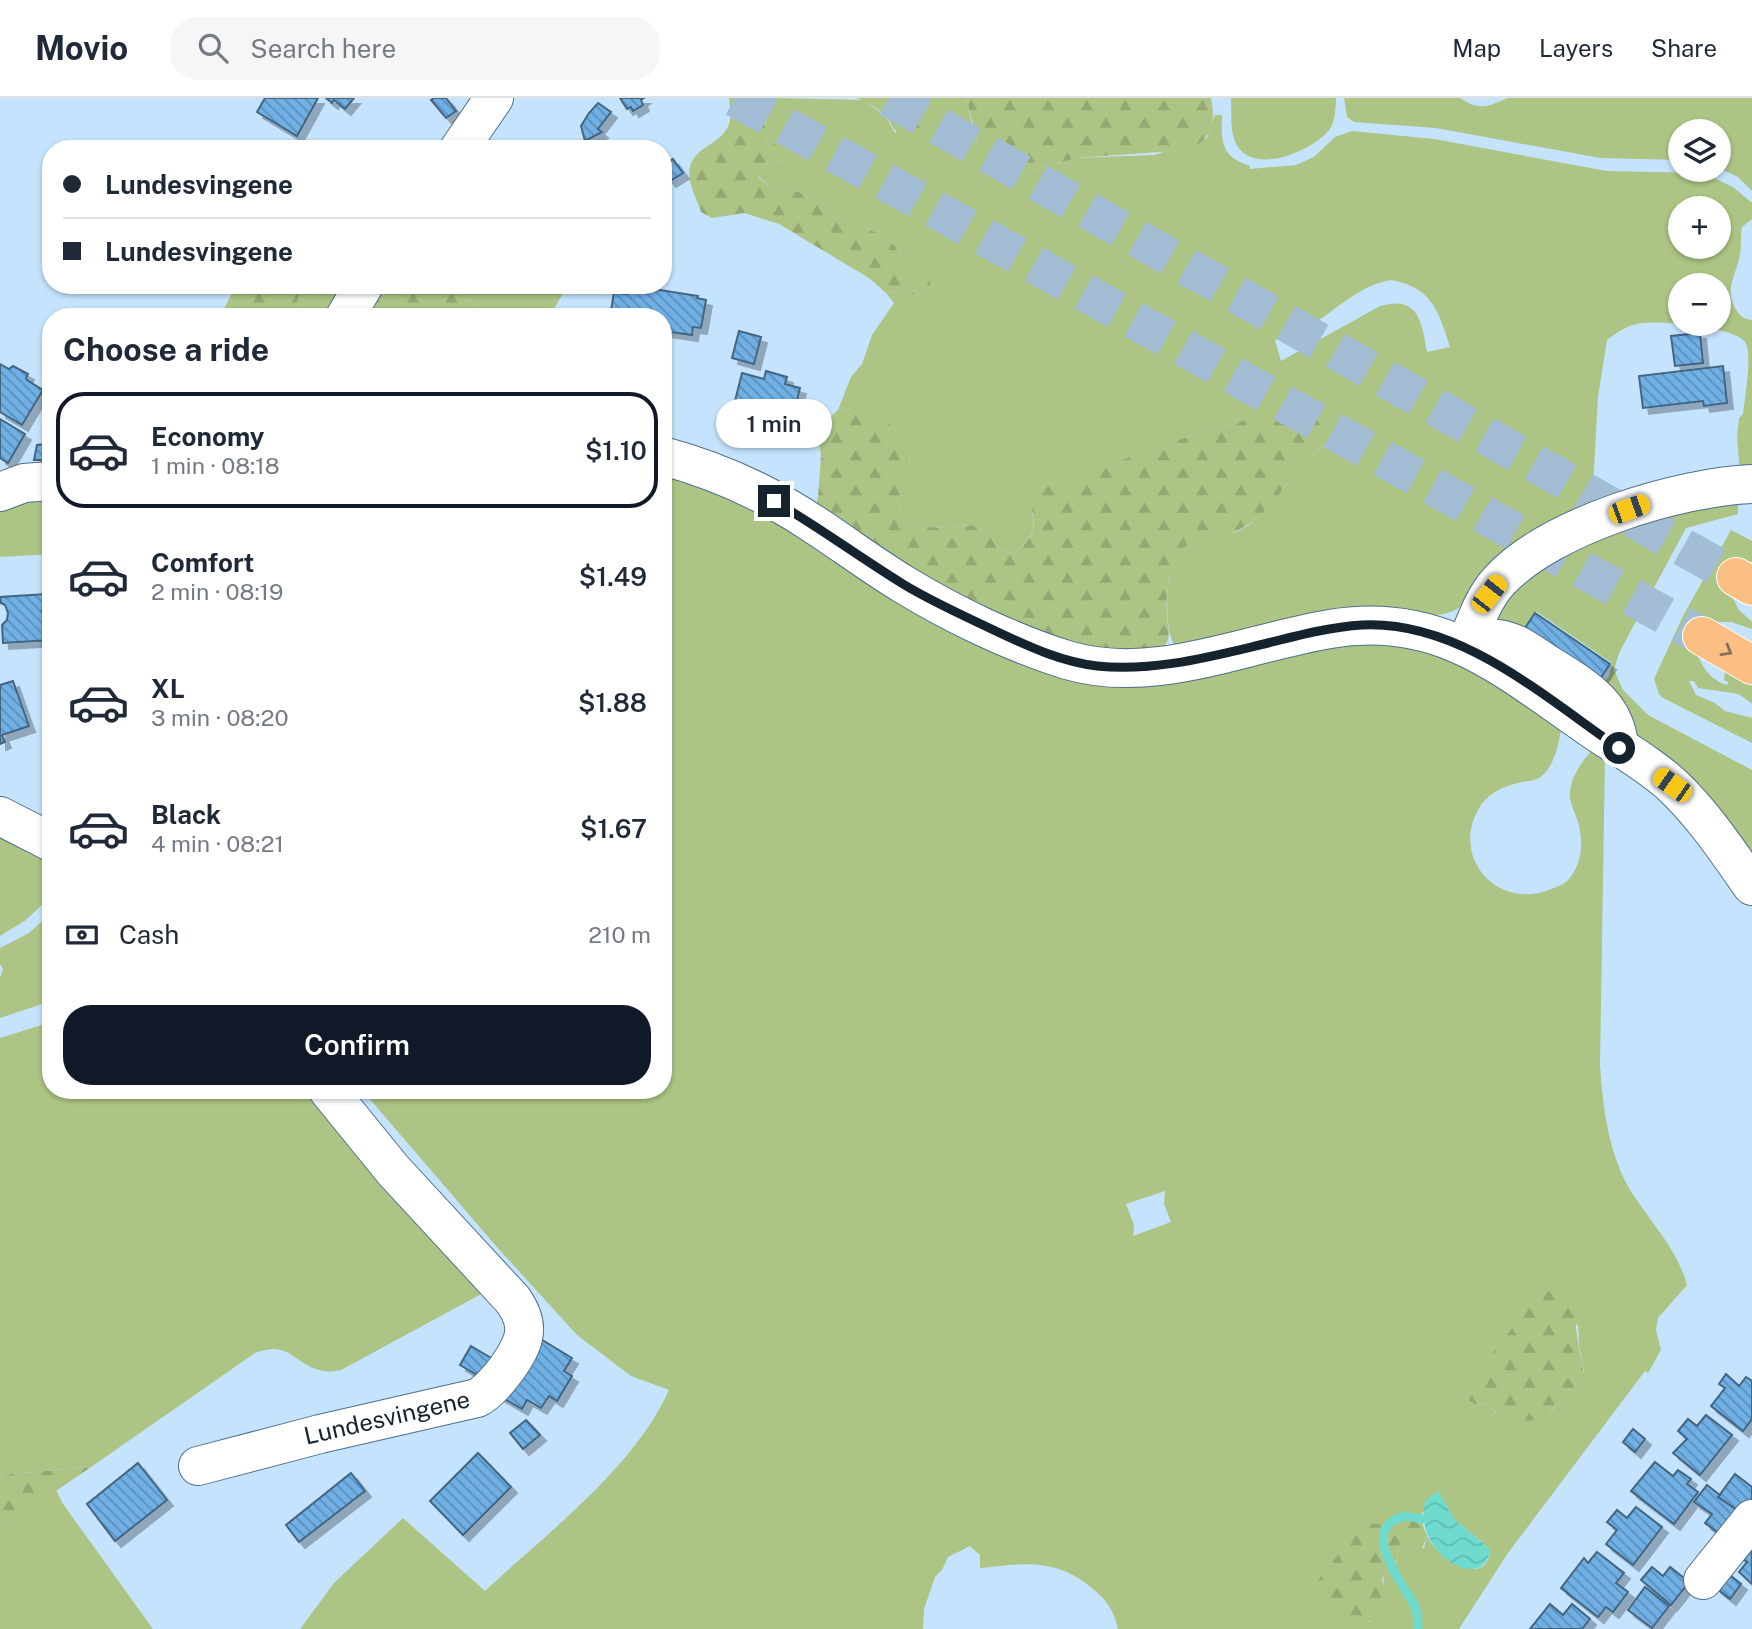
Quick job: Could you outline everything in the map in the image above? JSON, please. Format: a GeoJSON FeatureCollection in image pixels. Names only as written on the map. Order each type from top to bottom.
{"type":"FeatureCollection","features":[{"type":"Feature","properties":{"kind":"highway"},"geometry":{"type":"LineString","coordinates":[[1702,636],[1752,665]]}},
{"type":"Feature","properties":{"kind":"street"},"geometry":{"type":"LineString","coordinates":[[465,140],[494,98]]}},
{"type":"Feature","properties":{"kind":"street"},"geometry":{"type":"LineString","coordinates":[[672,459],[718,473],[742,484],[819,527],[858,555],[933,601],[1026,644],[1072,661],[1122,667],[1184,662],[1329,629],[1363,625],[1391,625],[1468,642],[1672,785],[1689,802],[1752,886]]}},
{"type":"Feature","properties":{"kind":"street"},"geometry":{"type":"LineString","coordinates":[[0,492],[24,483],[42,482]]}},
{"type":"Feature","properties":{"kind":"street"},"geometry":{"type":"LineString","coordinates":[[1468,642],[1481,607],[1501,579],[1559,538],[1653,501],[1700,490],[1752,484]]}},
{"type":"Feature","properties":{"kind":"street"},"geometry":{"type":"LineString","coordinates":[[0,816],[42,837]]}},
{"type":"Feature","properties":{"kind":"street","name":"Lundesvingene"},"geometry":{"type":"LineString","coordinates":[[198,1466],[320,1434],[477,1398],[491,1388],[522,1343],[524,1322],[513,1300],[393,1170],[335,1099]]}},
{"type":"Feature","properties":{"kind":"street"},"geometry":{"type":"LineString","coordinates":[[1703,1580],[1752,1520]]}},
{"type":"Feature","properties":{"kind":"green space"},"geometry":{"type":"Polygon","coordinates":[[[729,98],[773,98],[766,120],[768,142],[783,147],[789,153],[784,160],[760,166],[758,177],[773,189],[799,192],[823,209],[882,235],[895,246],[908,270],[918,270],[929,276],[931,291],[913,295],[886,293],[869,278],[779,224],[744,213],[712,218],[701,212],[691,185],[690,170],[696,156],[721,136],[730,123],[729,98]]]}},
{"type":"Feature","properties":{"kind":"green space"},"geometry":{"type":"Polygon","coordinates":[[[773,98],[864,100],[886,117],[895,133],[925,123],[925,98],[966,98],[973,129],[990,175],[1039,168],[1077,158],[1154,155],[1207,138],[1215,115],[1222,115],[1223,141],[1228,153],[1250,166],[1250,169],[1296,165],[1314,157],[1335,137],[1352,131],[1434,139],[1607,171],[1668,172],[1668,182],[1722,182],[1733,187],[1752,203],[1752,219],[1742,227],[1741,251],[1731,287],[1731,273],[1668,273],[1668,323],[1636,324],[1607,340],[1598,397],[1593,486],[1601,487],[1598,502],[1450,612],[1179,654],[1170,634],[1167,613],[1170,574],[1178,553],[1184,547],[1238,531],[1249,525],[1264,512],[1286,485],[1301,461],[1326,445],[1301,417],[1278,417],[1257,411],[1234,426],[1224,424],[1030,493],[1032,533],[1013,553],[1001,550],[974,525],[927,527],[910,522],[903,516],[897,502],[909,473],[910,453],[891,425],[858,407],[838,410],[851,377],[862,364],[872,335],[894,303],[886,293],[913,295],[931,291],[918,270],[908,270],[895,246],[882,235],[823,209],[799,192],[773,189],[758,176],[760,166],[784,160],[783,147],[768,142],[766,137],[768,108],[773,98]],[[1391,280],[1360,291],[1306,329],[1275,340],[1281,361],[1380,306],[1393,304],[1403,304],[1416,313],[1423,330],[1427,352],[1450,347],[1437,312],[1425,295],[1405,283],[1391,280]]]}},
{"type":"Feature","properties":{"kind":"green space"},"geometry":{"type":"Polygon","coordinates":[[[856,98],[925,98],[925,123],[917,131],[903,137],[879,111],[856,98]]]}},
{"type":"Feature","properties":{"kind":"green space"},"geometry":{"type":"Polygon","coordinates":[[[966,98],[1211,98],[1213,115],[1207,136],[1202,142],[1186,150],[1077,158],[1039,168],[990,175],[985,170],[966,98]]]}},
{"type":"Feature","properties":{"kind":"green space"},"geometry":{"type":"Polygon","coordinates":[[[1231,98],[1336,98],[1336,102],[1332,126],[1312,145],[1285,156],[1258,159],[1247,155],[1235,142],[1231,98]]]}},
{"type":"Feature","properties":{"kind":"green space"},"geometry":{"type":"Polygon","coordinates":[[[1344,98],[1460,98],[1473,105],[1483,106],[1508,98],[1752,98],[1752,191],[1731,174],[1731,119],[1668,119],[1668,160],[1600,158],[1436,128],[1354,122],[1347,117],[1344,98]]]}},
{"type":"Feature","properties":{"kind":"green space"},"geometry":{"type":"Polygon","coordinates":[[[232,294],[304,294],[299,295],[296,308],[224,308],[232,294]]]}},
{"type":"Feature","properties":{"kind":"green space"},"geometry":{"type":"Polygon","coordinates":[[[342,294],[335,308],[296,308],[299,295],[342,294]]]}},
{"type":"Feature","properties":{"kind":"green space"},"geometry":{"type":"Polygon","coordinates":[[[374,294],[465,294],[474,308],[367,308],[374,294]]]}},
{"type":"Feature","properties":{"kind":"green space"},"geometry":{"type":"Polygon","coordinates":[[[465,294],[563,294],[554,308],[474,306],[465,294]]]}},
{"type":"Feature","properties":{"kind":"green space"},"geometry":{"type":"Polygon","coordinates":[[[1731,294],[1738,313],[1752,320],[1752,473],[1740,474],[1737,437],[1748,377],[1748,350],[1746,343],[1731,334],[1731,294]]]}},
{"type":"Feature","properties":{"kind":"green space"},"geometry":{"type":"Polygon","coordinates":[[[858,407],[876,410],[891,425],[910,453],[909,473],[897,502],[904,517],[910,522],[927,527],[974,525],[1001,550],[1013,553],[1032,534],[1034,521],[1029,493],[1224,424],[1234,426],[1257,411],[1318,421],[1325,433],[1326,445],[1298,467],[1272,503],[1246,526],[1184,547],[1179,552],[1171,568],[1168,588],[1168,639],[1161,648],[1149,655],[1062,643],[959,597],[814,512],[818,497],[821,456],[818,435],[824,423],[838,410],[858,407]]]}},
{"type":"Feature","properties":{"kind":"green space"},"geometry":{"type":"Polygon","coordinates":[[[672,467],[692,472],[1011,652],[1252,656],[1412,639],[1562,722],[1556,754],[1543,775],[1491,795],[1478,810],[1471,828],[1470,845],[1475,861],[1483,874],[1495,885],[1510,892],[1527,894],[1546,891],[1566,882],[1571,876],[1578,862],[1581,838],[1571,803],[1573,778],[1596,746],[1605,757],[1600,1065],[1605,1116],[1613,1150],[1625,1182],[1678,1261],[1687,1285],[1658,1318],[1656,1330],[1661,1350],[1648,1373],[1645,1371],[1508,1553],[1459,1629],[1118,1629],[1106,1602],[1080,1579],[1053,1567],[1040,1565],[980,1568],[980,1555],[970,1546],[948,1557],[935,1577],[924,1609],[923,1629],[300,1629],[334,1583],[403,1518],[485,1591],[612,1473],[654,1419],[669,1390],[631,1376],[577,1335],[496,1246],[370,1099],[672,1099],[672,467]],[[1165,1191],[1126,1204],[1134,1225],[1133,1236],[1171,1222],[1164,1204],[1165,1191]],[[1578,1324],[1461,1395],[1474,1404],[1489,1405],[1496,1413],[1548,1417],[1558,1404],[1576,1391],[1584,1371],[1578,1324]],[[1438,1491],[1422,1513],[1423,1526],[1407,1517],[1399,1519],[1391,1526],[1338,1620],[1370,1622],[1384,1588],[1383,1574],[1398,1560],[1397,1547],[1404,1542],[1415,1553],[1424,1548],[1427,1535],[1440,1553],[1461,1566],[1472,1569],[1481,1567],[1487,1561],[1490,1549],[1455,1520],[1438,1491]]]}},
{"type":"Feature","properties":{"kind":"green space"},"geometry":{"type":"Polygon","coordinates":[[[42,493],[42,555],[0,557],[0,503],[42,493]]]}},
{"type":"Feature","properties":{"kind":"green space"},"geometry":{"type":"Polygon","coordinates":[[[1738,497],[1738,514],[1686,528],[1619,653],[1614,670],[1623,690],[1648,715],[1752,770],[1752,861],[1657,762],[1600,687],[1609,676],[1612,663],[1537,612],[1520,634],[1495,623],[1505,591],[1594,534],[1738,497]]]}},
{"type":"Feature","properties":{"kind":"green space"},"geometry":{"type":"Polygon","coordinates":[[[1731,530],[1752,541],[1752,562],[1747,563],[1730,591],[1738,609],[1752,622],[1752,629],[1731,622],[1714,622],[1695,647],[1703,665],[1715,679],[1727,685],[1728,682],[1724,680],[1725,671],[1752,686],[1752,704],[1739,694],[1698,688],[1694,681],[1689,681],[1696,695],[1715,703],[1725,711],[1752,718],[1752,743],[1663,698],[1654,679],[1683,616],[1731,530]]]}},
{"type":"Feature","properties":{"kind":"green space"},"geometry":{"type":"Polygon","coordinates":[[[0,823],[42,843],[42,905],[26,920],[0,936],[0,823]]]}},
{"type":"Feature","properties":{"kind":"green space"},"geometry":{"type":"Polygon","coordinates":[[[42,921],[42,1004],[0,1018],[0,978],[3,969],[0,964],[0,948],[29,933],[42,921]]]}},
{"type":"Feature","properties":{"kind":"green space"},"geometry":{"type":"Polygon","coordinates":[[[42,1025],[42,1099],[326,1099],[485,1292],[341,1370],[326,1371],[314,1368],[277,1349],[255,1353],[91,1467],[0,1475],[0,1038],[42,1025]]]}},
{"type":"Feature","properties":{"kind":"green space"},"geometry":{"type":"Polygon","coordinates":[[[1542,1289],[1562,1299],[1572,1312],[1583,1378],[1578,1389],[1558,1404],[1548,1417],[1516,1421],[1495,1412],[1489,1405],[1474,1404],[1461,1395],[1542,1289]]]}},
{"type":"Feature","properties":{"kind":"green space"},"geometry":{"type":"Polygon","coordinates":[[[91,1467],[0,1529],[0,1475],[91,1467]]]}},
{"type":"Feature","properties":{"kind":"green space"},"geometry":{"type":"Polygon","coordinates":[[[56,1490],[63,1504],[153,1629],[0,1629],[0,1529],[56,1490]]]}},
{"type":"Feature","properties":{"kind":"green space"},"geometry":{"type":"Polygon","coordinates":[[[1407,1517],[1423,1526],[1427,1535],[1421,1552],[1415,1553],[1404,1542],[1397,1547],[1398,1559],[1383,1574],[1382,1580],[1389,1599],[1383,1618],[1347,1622],[1324,1612],[1310,1591],[1363,1522],[1391,1526],[1399,1519],[1407,1517]]]}},
{"type":"Feature","properties":{"kind":"water"},"geometry":{"type":"Polygon","coordinates":[[[1438,1491],[1455,1520],[1490,1549],[1486,1562],[1476,1568],[1464,1568],[1451,1562],[1429,1538],[1424,1520],[1425,1501],[1438,1491]]]}},
{"type":"Feature","properties":{"kind":"building"},"geometry":{"type":"Polygon","coordinates":[[[265,98],[318,98],[297,136],[257,112],[265,98]]]}},
{"type":"Feature","properties":{"kind":"building"},"geometry":{"type":"Polygon","coordinates":[[[326,98],[354,98],[345,109],[334,100],[332,103],[326,98]]]}},
{"type":"Feature","properties":{"kind":"building"},"geometry":{"type":"Polygon","coordinates":[[[446,98],[456,111],[446,118],[431,100],[446,98]]]}},
{"type":"Feature","properties":{"kind":"building"},"geometry":{"type":"Polygon","coordinates":[[[620,98],[644,98],[641,100],[643,105],[633,111],[631,107],[627,109],[620,98]]]}},
{"type":"Feature","properties":{"kind":"building"},"geometry":{"type":"Polygon","coordinates":[[[598,103],[611,112],[598,129],[602,132],[585,140],[581,126],[598,103]]]}},
{"type":"Feature","properties":{"kind":"building"},"geometry":{"type":"Polygon","coordinates":[[[672,160],[683,173],[672,180],[672,160]]]}},
{"type":"Feature","properties":{"kind":"building"},"geometry":{"type":"Polygon","coordinates":[[[672,292],[706,300],[701,328],[693,327],[692,335],[672,332],[672,308],[611,308],[614,294],[672,292]]]}},
{"type":"Feature","properties":{"kind":"building"},"geometry":{"type":"Polygon","coordinates":[[[739,331],[761,337],[754,364],[732,358],[739,331]]]}},
{"type":"Feature","properties":{"kind":"building"},"geometry":{"type":"Polygon","coordinates":[[[1671,336],[1700,336],[1703,363],[1675,366],[1671,336]]]}},
{"type":"Feature","properties":{"kind":"building"},"geometry":{"type":"Polygon","coordinates":[[[0,364],[9,369],[13,366],[28,374],[27,380],[42,392],[22,425],[0,412],[0,364]]]}},
{"type":"Feature","properties":{"kind":"building"},"geometry":{"type":"Polygon","coordinates":[[[1723,366],[1727,403],[1704,406],[1703,401],[1643,408],[1639,376],[1723,366]]]}},
{"type":"Feature","properties":{"kind":"building"},"geometry":{"type":"Polygon","coordinates":[[[766,371],[787,377],[785,384],[800,388],[792,420],[771,415],[768,425],[752,421],[755,411],[734,405],[742,373],[764,379],[766,371]]]}},
{"type":"Feature","properties":{"kind":"building"},"geometry":{"type":"Polygon","coordinates":[[[0,419],[25,434],[8,463],[0,458],[0,419]]]}},
{"type":"Feature","properties":{"kind":"building"},"geometry":{"type":"Polygon","coordinates":[[[42,444],[42,460],[34,460],[37,445],[42,444]]]}},
{"type":"Feature","properties":{"kind":"building"},"geometry":{"type":"Polygon","coordinates":[[[42,594],[42,641],[3,643],[2,625],[7,620],[8,613],[0,597],[42,594]]]}},
{"type":"Feature","properties":{"kind":"building"},"geometry":{"type":"Polygon","coordinates":[[[1535,613],[1610,664],[1596,685],[1521,634],[1535,613]]]}},
{"type":"Feature","properties":{"kind":"building"},"geometry":{"type":"Polygon","coordinates":[[[13,681],[29,726],[2,735],[5,742],[0,744],[0,685],[13,681]]]}},
{"type":"Feature","properties":{"kind":"building"},"geometry":{"type":"Polygon","coordinates":[[[539,1338],[572,1358],[564,1371],[572,1376],[557,1401],[549,1396],[541,1408],[527,1400],[522,1409],[496,1394],[539,1338]]]}},
{"type":"Feature","properties":{"kind":"building"},"geometry":{"type":"Polygon","coordinates":[[[471,1346],[498,1362],[487,1381],[460,1365],[471,1346]]]}},
{"type":"Feature","properties":{"kind":"building"},"geometry":{"type":"Polygon","coordinates":[[[1726,1374],[1739,1386],[1746,1377],[1752,1381],[1752,1419],[1743,1431],[1711,1406],[1725,1388],[1719,1384],[1726,1374]]]}},
{"type":"Feature","properties":{"kind":"building"},"geometry":{"type":"Polygon","coordinates":[[[1706,1415],[1732,1435],[1700,1475],[1673,1453],[1687,1439],[1678,1431],[1688,1419],[1697,1426],[1706,1415]]]}},
{"type":"Feature","properties":{"kind":"building"},"geometry":{"type":"Polygon","coordinates":[[[526,1420],[540,1435],[523,1449],[510,1433],[526,1420]]]}},
{"type":"Feature","properties":{"kind":"building"},"geometry":{"type":"Polygon","coordinates":[[[1633,1429],[1645,1439],[1635,1452],[1623,1442],[1633,1429]]]}},
{"type":"Feature","properties":{"kind":"building"},"geometry":{"type":"Polygon","coordinates":[[[478,1453],[511,1487],[463,1535],[430,1501],[478,1453]]]}},
{"type":"Feature","properties":{"kind":"building"},"geometry":{"type":"Polygon","coordinates":[[[1655,1462],[1673,1476],[1678,1470],[1691,1479],[1687,1484],[1698,1492],[1674,1524],[1631,1491],[1655,1462]]]}},
{"type":"Feature","properties":{"kind":"building"},"geometry":{"type":"Polygon","coordinates":[[[138,1463],[167,1500],[115,1541],[87,1504],[138,1463]]]}},
{"type":"Feature","properties":{"kind":"building"},"geometry":{"type":"Polygon","coordinates":[[[351,1473],[365,1491],[299,1542],[286,1525],[351,1473]]]}},
{"type":"Feature","properties":{"kind":"building"},"geometry":{"type":"Polygon","coordinates":[[[1735,1474],[1752,1487],[1752,1498],[1741,1513],[1718,1497],[1735,1474]]]}},
{"type":"Feature","properties":{"kind":"building"},"geometry":{"type":"Polygon","coordinates":[[[1707,1485],[1720,1495],[1718,1497],[1743,1514],[1725,1538],[1705,1523],[1712,1514],[1694,1502],[1707,1485]]]}},
{"type":"Feature","properties":{"kind":"building"},"geometry":{"type":"Polygon","coordinates":[[[1636,1507],[1662,1527],[1633,1565],[1606,1544],[1617,1530],[1607,1522],[1617,1510],[1627,1518],[1636,1507]]]}},
{"type":"Feature","properties":{"kind":"building"},"geometry":{"type":"Polygon","coordinates":[[[1752,1546],[1752,1584],[1739,1572],[1747,1562],[1740,1557],[1752,1546]]]}},
{"type":"Feature","properties":{"kind":"building"},"geometry":{"type":"Polygon","coordinates":[[[1597,1552],[1624,1573],[1616,1583],[1628,1592],[1613,1612],[1606,1607],[1598,1617],[1561,1588],[1584,1558],[1588,1563],[1597,1552]]]}},
{"type":"Feature","properties":{"kind":"building"},"geometry":{"type":"Polygon","coordinates":[[[1652,1567],[1663,1576],[1670,1567],[1689,1582],[1671,1605],[1641,1580],[1652,1567]]]}},
{"type":"Feature","properties":{"kind":"building"},"geometry":{"type":"Polygon","coordinates":[[[1726,1572],[1741,1584],[1730,1599],[1715,1587],[1726,1572]]]}},
{"type":"Feature","properties":{"kind":"building"},"geometry":{"type":"Polygon","coordinates":[[[1645,1587],[1669,1606],[1652,1628],[1628,1610],[1645,1587]]]}},
{"type":"Feature","properties":{"kind":"building"},"geometry":{"type":"Polygon","coordinates":[[[1550,1604],[1563,1615],[1572,1604],[1590,1619],[1582,1629],[1530,1629],[1550,1604]]]}},
{"type":"Feature","properties":{"kind":"waterway"},"geometry":{"type":"LineString","coordinates":[[1418,1629],[1416,1610],[1388,1560],[1384,1534],[1389,1524],[1401,1517],[1422,1519]]}},
{"type":"Feature","properties":{"kind":"tunnel"},"geometry":{"type":"LineString","coordinates":[[735,98],[1702,636]]}},
{"type":"Feature","properties":{"kind":"tunnel"},"geometry":{"type":"LineString","coordinates":[[889,98],[1736,577]]}},
{"type":"Feature","properties":{"kind":"route"},"geometry":{"type":"LineString","coordinates":[[774,501],[933,601],[1045,653],[1072,661],[1096,666],[1122,667],[1184,662],[1329,629],[1391,625],[1440,636],[1466,646],[1619,748]]}}]}
